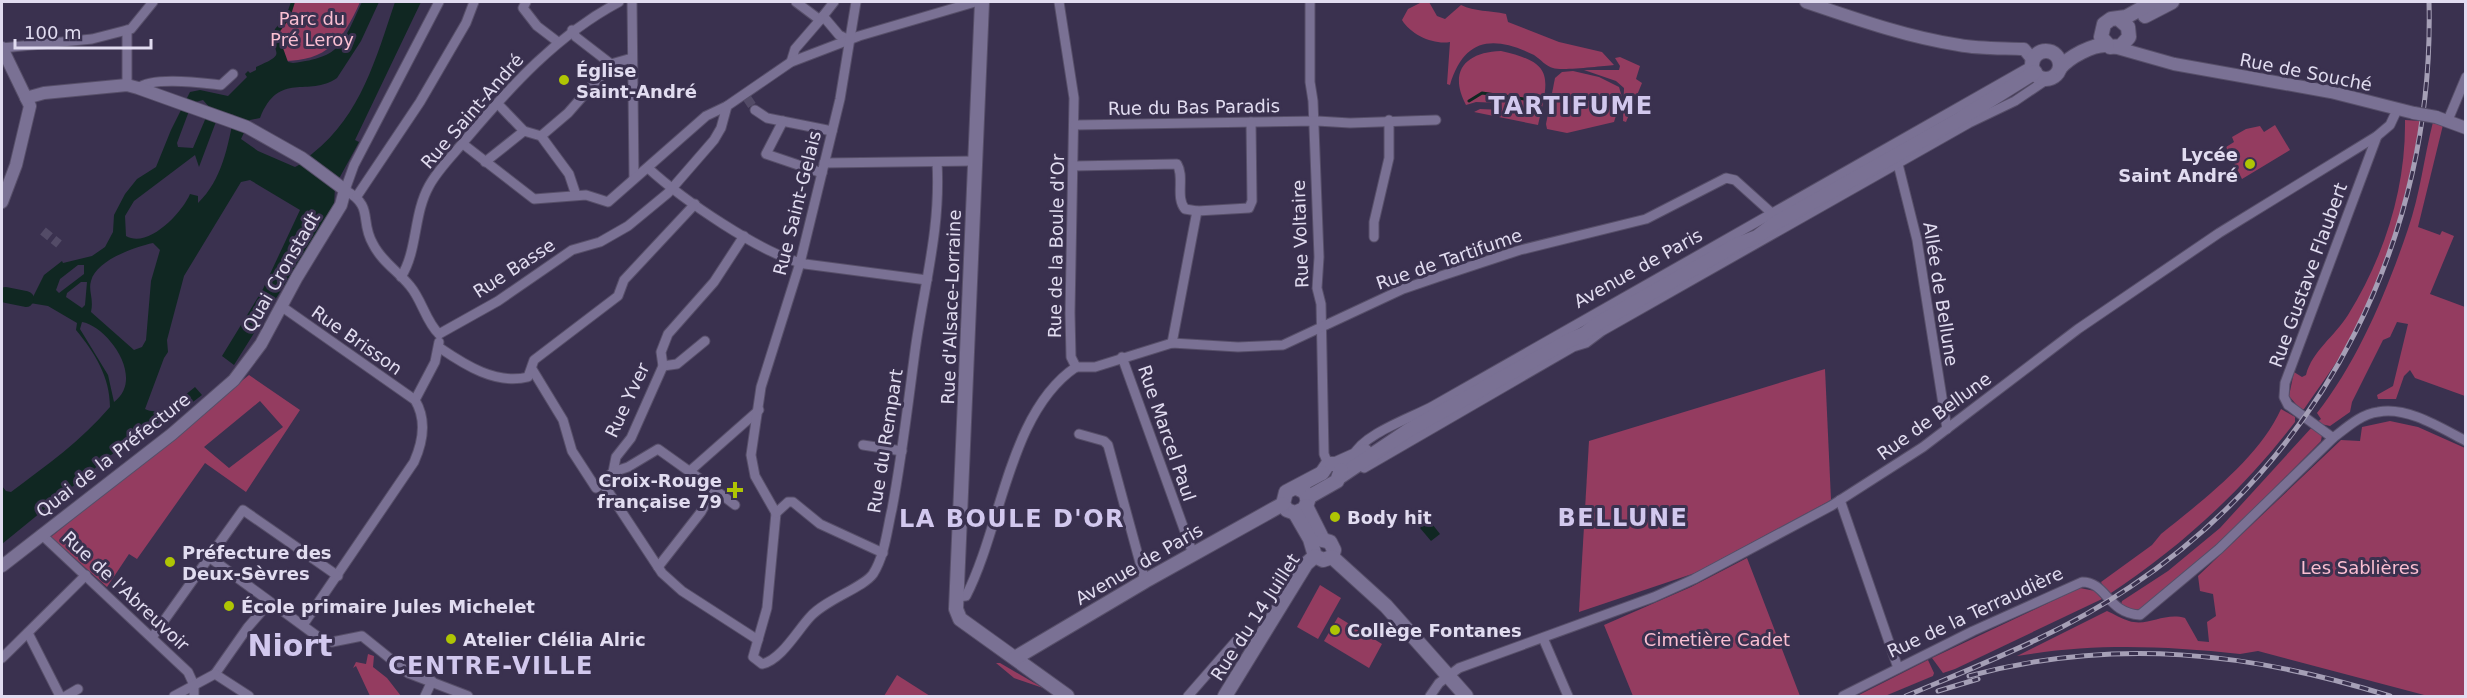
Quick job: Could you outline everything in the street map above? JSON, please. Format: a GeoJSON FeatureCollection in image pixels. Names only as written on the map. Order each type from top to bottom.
{"type":"FeatureCollection","features":[{"type":"Feature","properties":{"kind":"main road","name":"Rue d'Alsace-Lorraine"},"geometry":{"type":"LineString","coordinates":[[982,2],[956,597],[957,615],[1015,658]]}},
{"type":"Feature","properties":{"kind":"main road"},"geometry":{"type":"LineString","coordinates":[[2153,2],[2119,19],[2106,21],[2101,30],[2065,52],[2055,54],[2043,52],[2039,71],[2060,68],[2068,60],[2098,45],[2123,45],[2136,21],[2172,2]]}},
{"type":"Feature","properties":{"kind":"main road"},"geometry":{"type":"LineString","coordinates":[[2119,19],[2125,23],[2128,36]]}},
{"type":"Feature","properties":{"kind":"main road"},"geometry":{"type":"LineString","coordinates":[[2101,30],[2102,40],[2111,46]]}},
{"type":"Feature","properties":{"kind":"main road"},"geometry":{"type":"LineString","coordinates":[[2055,54],[2060,68]]}},
{"type":"Feature","properties":{"kind":"main road","name":"Avenue de Paris"},"geometry":{"type":"LineString","coordinates":[[1334,473],[1414,433],[1426,421],[1473,398],[1736,245],[1757,237],[1775,219],[1868,171],[1954,122],[1984,110],[2039,71]]}},
{"type":"Feature","properties":{"kind":"main road","name":"Avenue de Paris"},"geometry":{"type":"LineString","coordinates":[[1015,658],[1144,581],[1283,504],[1286,492],[1301,501],[1352,457],[1388,438],[1414,433]]}},
{"type":"Feature","properties":{"kind":"main road"},"geometry":{"type":"LineString","coordinates":[[1283,504],[1287,510],[1301,501],[1323,560],[1332,556],[1386,606],[1466,696]]}},
{"type":"Feature","properties":{"kind":"main road","name":"Rue du 14 Juillet"},"geometry":{"type":"LineString","coordinates":[[1225,696],[1317,548]]}},
{"type":"Feature","properties":{"kind":"main road"},"geometry":{"type":"LineString","coordinates":[[1015,658],[1067,696]]}},
{"type":"Feature","properties":{"kind":"street"},"geometry":{"type":"LineString","coordinates":[[2,202],[16,165],[30,106],[2,48],[92,39],[128,30],[136,25],[153,2]]}},
{"type":"Feature","properties":{"kind":"street"},"geometry":{"type":"LineString","coordinates":[[422,32],[432,2]]}},
{"type":"Feature","properties":{"kind":"street"},"geometry":{"type":"LineString","coordinates":[[346,190],[354,165],[439,2]]}},
{"type":"Feature","properties":{"kind":"street"},"geometry":{"type":"LineString","coordinates":[[346,190],[420,102],[466,23],[474,2]]}},
{"type":"Feature","properties":{"kind":"street"},"geometry":{"type":"LineString","coordinates":[[526,2],[523,8],[537,26],[558,42]]}},
{"type":"Feature","properties":{"kind":"street","name":"Rue Saint-André"},"geometry":{"type":"LineString","coordinates":[[401,277],[410,262],[419,208],[430,184],[536,62],[572,30],[619,2]]}},
{"type":"Feature","properties":{"kind":"street"},"geometry":{"type":"LineString","coordinates":[[632,2],[634,178]]}},
{"type":"Feature","properties":{"kind":"street"},"geometry":{"type":"LineString","coordinates":[[796,2],[849,40]]}},
{"type":"Feature","properties":{"kind":"street"},"geometry":{"type":"LineString","coordinates":[[791,62],[795,49],[834,2]]}},
{"type":"Feature","properties":{"kind":"street","name":"Rue Saint-Gelais"},"geometry":{"type":"LineString","coordinates":[[776,513],[755,476],[752,455],[759,410],[766,369],[801,263],[832,131],[856,2]]}},
{"type":"Feature","properties":{"kind":"street"},"geometry":{"type":"LineString","coordinates":[[463,144],[534,199],[586,195],[608,202],[706,116],[746,95],[791,62],[849,40],[975,2]]}},
{"type":"Feature","properties":{"kind":"street","name":"Rue de la Boule d'Or"},"geometry":{"type":"LineString","coordinates":[[1059,2],[1070,62],[1075,125],[1070,313],[1071,357],[1076,367]]}},
{"type":"Feature","properties":{"kind":"street","name":"Rue Voltaire"},"geometry":{"type":"LineString","coordinates":[[1310,2],[1310,82],[1324,454],[1334,473]]}},
{"type":"Feature","properties":{"kind":"street"},"geometry":{"type":"LineString","coordinates":[[1806,2],[1873,24],[1935,40],[1960,45],[2024,49],[2039,71]]}},
{"type":"Feature","properties":{"kind":"street"},"geometry":{"type":"LineString","coordinates":[[128,30],[133,87]]}},
{"type":"Feature","properties":{"kind":"street"},"geometry":{"type":"LineString","coordinates":[[572,30],[576,37],[610,64]]}},
{"type":"Feature","properties":{"kind":"street"},"geometry":{"type":"LineString","coordinates":[[2128,36],[2138,55]]}},
{"type":"Feature","properties":{"kind":"street","name":"Rue de Souché"},"geometry":{"type":"LineString","coordinates":[[2111,46],[2138,55],[2239,78],[2331,92],[2397,110],[2442,118],[2466,128]]}},
{"type":"Feature","properties":{"kind":"street"},"geometry":{"type":"LineString","coordinates":[[541,136],[568,113],[610,64],[632,58]]}},
{"type":"Feature","properties":{"kind":"street"},"geometry":{"type":"LineString","coordinates":[[26,98],[44,93],[162,83],[221,85],[233,74]]}},
{"type":"Feature","properties":{"kind":"street"},"geometry":{"type":"LineString","coordinates":[[2442,118],[2466,77]]}},
{"type":"Feature","properties":{"kind":"street"},"geometry":{"type":"LineString","coordinates":[[133,87],[247,127],[305,160],[346,190],[366,211],[367,233],[373,245],[385,262],[410,285],[439,334],[440,348],[435,362],[415,400],[421,409],[423,427],[418,453],[408,473],[303,625]]}},
{"type":"Feature","properties":{"kind":"street"},"geometry":{"type":"LineString","coordinates":[[498,104],[524,131],[541,136],[569,174],[576,195]]}},
{"type":"Feature","properties":{"kind":"street","name":"Rue Basse"},"geometry":{"type":"LineString","coordinates":[[439,334],[498,301],[572,250],[612,236],[672,189],[722,128],[727,106]]}},
{"type":"Feature","properties":{"kind":"street"},"geometry":{"type":"LineString","coordinates":[[755,110],[761,116],[783,122],[832,131]]}},
{"type":"Feature","properties":{"kind":"street","name":"Rue de Bellune"},"geometry":{"type":"LineString","coordinates":[[1447,676],[1460,668],[1654,597],[1694,579],[1840,501],[1947,429],[2078,329],[2158,274],[2264,203],[2377,136],[2390,125],[2397,110]]}},
{"type":"Feature","properties":{"kind":"street"},"geometry":{"type":"LineString","coordinates":[[1374,237],[1374,222],[1389,158],[1389,120]]}},
{"type":"Feature","properties":{"kind":"street","name":"Rue du Bas Paradis"},"geometry":{"type":"LineString","coordinates":[[1075,125],[1313,121],[1350,123],[1436,120]]}},
{"type":"Feature","properties":{"kind":"street"},"geometry":{"type":"LineString","coordinates":[[783,122],[766,154],[823,168],[975,161]]}},
{"type":"Feature","properties":{"kind":"street"},"geometry":{"type":"LineString","coordinates":[[1073,166],[1177,164],[1180,170],[1181,204],[1185,208],[1197,211],[1245,209],[1251,205],[1251,122]]}},
{"type":"Feature","properties":{"kind":"street","name":"Avenue de Paris"},"geometry":{"type":"LineString","coordinates":[[1414,433],[1473,398],[1573,347],[1586,343],[1607,321],[1886,171],[1954,122]]}},
{"type":"Feature","properties":{"kind":"street","name":"Avenue de Paris"},"geometry":{"type":"LineString","coordinates":[[1352,457],[1357,448],[1384,431],[1775,219],[1797,200],[1954,122]]}},
{"type":"Feature","properties":{"kind":"street"},"geometry":{"type":"LineString","coordinates":[[485,162],[524,131]]}},
{"type":"Feature","properties":{"kind":"street","name":"Rue Gustave Flaubert"},"geometry":{"type":"LineString","coordinates":[[2333,438],[2288,405],[2284,391],[2377,136]]}},
{"type":"Feature","properties":{"kind":"street","name":"Rue du Rempart"},"geometry":{"type":"LineString","coordinates":[[758,640],[753,657],[758,663],[768,662],[820,607],[868,579],[883,553],[902,450],[938,221],[937,162]]}},
{"type":"Feature","properties":{"kind":"street","name":"Allée de Bellune"},"geometry":{"type":"LineString","coordinates":[[1898,164],[1909,198],[1947,429]]}},
{"type":"Feature","properties":{"kind":"street"},"geometry":{"type":"LineString","coordinates":[[648,168],[672,189],[744,236],[801,263],[927,280]]}},
{"type":"Feature","properties":{"kind":"street","name":"Avenue de Paris"},"geometry":{"type":"LineString","coordinates":[[1868,171],[1886,171]]}},
{"type":"Feature","properties":{"kind":"street","name":"Rue de Tartifume"},"geometry":{"type":"LineString","coordinates":[[1076,367],[1089,368],[1172,343],[1273,347],[1299,339],[1403,289],[1520,250],[1646,219],[1726,178],[1735,180],[1775,219]]}},
{"type":"Feature","properties":{"kind":"street","name":"Quai Cronstadt"},"geometry":{"type":"LineString","coordinates":[[243,369],[261,344],[341,205],[346,190]]}},
{"type":"Feature","properties":{"kind":"street"},"geometry":{"type":"LineString","coordinates":[[440,348],[482,372],[505,380],[528,377],[534,360],[618,296],[624,280],[695,204]]}},
{"type":"Feature","properties":{"kind":"street"},"geometry":{"type":"LineString","coordinates":[[1172,343],[1197,211]]}},
{"type":"Feature","properties":{"kind":"street","name":"Rue Yver"},"geometry":{"type":"LineString","coordinates":[[599,485],[613,472],[616,457],[631,438],[663,366],[661,352],[668,334],[714,282],[744,236]]}},
{"type":"Feature","properties":{"kind":"street","name":"Rue Brisson"},"geometry":{"type":"LineString","coordinates":[[281,306],[415,400]]}},
{"type":"Feature","properties":{"kind":"street"},"geometry":{"type":"LineString","coordinates":[[663,366],[677,364],[705,341]]}},
{"type":"Feature","properties":{"kind":"street","name":"Rue Marcel Paul"},"geometry":{"type":"LineString","coordinates":[[1122,357],[1193,554]]}},
{"type":"Feature","properties":{"kind":"street"},"geometry":{"type":"LineString","coordinates":[[956,597],[966,596],[981,564],[1027,428],[1048,394],[1076,367]]}},
{"type":"Feature","properties":{"kind":"street","name":"Quai de la Préfecture"},"geometry":{"type":"LineString","coordinates":[[2,566],[172,434],[225,390],[243,369]]}},
{"type":"Feature","properties":{"kind":"street"},"geometry":{"type":"LineString","coordinates":[[532,369],[563,420],[572,450],[658,567],[682,591],[758,640],[767,608],[776,513],[788,502],[793,502],[820,524],[883,553]]}},
{"type":"Feature","properties":{"kind":"street"},"geometry":{"type":"LineString","coordinates":[[692,470],[759,410]]}},
{"type":"Feature","properties":{"kind":"street"},"geometry":{"type":"LineString","coordinates":[[2333,438],[2364,416],[2378,411],[2395,412],[2414,417],[2466,441]]}},
{"type":"Feature","properties":{"kind":"street"},"geometry":{"type":"LineString","coordinates":[[1079,434],[1104,441],[1108,445],[1144,581]]}},
{"type":"Feature","properties":{"kind":"street","name":"Rue de la Terraudière"},"geometry":{"type":"LineString","coordinates":[[1843,696],[2082,582],[2096,586],[2123,613],[2140,615],[2219,549],[2333,438]]}},
{"type":"Feature","properties":{"kind":"street"},"geometry":{"type":"LineString","coordinates":[[863,445],[902,450]]}},
{"type":"Feature","properties":{"kind":"street"},"geometry":{"type":"LineString","coordinates":[[613,472],[628,468],[658,449],[692,470],[735,505]]}},
{"type":"Feature","properties":{"kind":"street"},"geometry":{"type":"LineString","coordinates":[[658,567],[701,512],[714,489]]}},
{"type":"Feature","properties":{"kind":"street"},"geometry":{"type":"LineString","coordinates":[[1840,501],[1899,668]]}},
{"type":"Feature","properties":{"kind":"street"},"geometry":{"type":"LineString","coordinates":[[153,636],[241,511],[245,509],[339,576]]}},
{"type":"Feature","properties":{"kind":"street","name":"Rue de l'Abreuvoir"},"geometry":{"type":"LineString","coordinates":[[41,534],[153,636],[188,672],[194,685]]}},
{"type":"Feature","properties":{"kind":"street"},"geometry":{"type":"LineString","coordinates":[[209,557],[269,603],[326,641],[362,636],[408,672],[468,696]]}},
{"type":"Feature","properties":{"kind":"street"},"geometry":{"type":"LineString","coordinates":[[2,658],[86,575]]}},
{"type":"Feature","properties":{"kind":"street"},"geometry":{"type":"LineString","coordinates":[[178,694],[215,674],[248,627],[269,603]]}},
{"type":"Feature","properties":{"kind":"street"},"geometry":{"type":"LineString","coordinates":[[28,633],[60,696]]}},
{"type":"Feature","properties":{"kind":"street"},"geometry":{"type":"LineString","coordinates":[[1543,638],[1568,696]]}},
{"type":"Feature","properties":{"kind":"street"},"geometry":{"type":"LineString","coordinates":[[1188,696],[1236,641]]}},
{"type":"Feature","properties":{"kind":"street"},"geometry":{"type":"LineString","coordinates":[[215,674],[249,696]]}},
{"type":"Feature","properties":{"kind":"street"},"geometry":{"type":"LineString","coordinates":[[1430,696],[1447,676]]}},
{"type":"Feature","properties":{"kind":"street"},"geometry":{"type":"LineString","coordinates":[[425,696],[432,681]]}},
{"type":"Feature","properties":{"kind":"street"},"geometry":{"type":"LineString","coordinates":[[194,685],[194,696]]}},
{"type":"Feature","properties":{"kind":"street"},"geometry":{"type":"LineString","coordinates":[[66,696],[78,689]]}},
{"type":"Feature","properties":{"kind":"green space","name":"Parc du Pré Leroy"},"geometry":{"type":"Polygon","coordinates":[[[293,2],[360,2],[347,28],[331,46],[310,58],[280,61],[276,33],[286,20],[293,2]]]}},
{"type":"Feature","properties":{"kind":"green space"},"geometry":{"type":"Polygon","coordinates":[[[1422,2],[1429,2],[1437,16],[1445,19],[1461,5],[1506,14],[1508,22],[1559,42],[1602,52],[1614,65],[1558,69],[1546,65],[1534,55],[1519,49],[1493,43],[1472,50],[1463,58],[1450,85],[1447,84],[1450,42],[1437,42],[1423,38],[1402,20],[1408,9],[1422,2]]]}},
{"type":"Feature","properties":{"kind":"green space"},"geometry":{"type":"Polygon","coordinates":[[[1501,51],[1531,61],[1544,74],[1544,95],[1538,125],[1474,112],[1480,109],[1502,110],[1501,103],[1476,102],[1466,105],[1459,82],[1464,66],[1478,55],[1501,51]]]}},
{"type":"Feature","properties":{"kind":"green space"},"geometry":{"type":"Polygon","coordinates":[[[1620,57],[1640,66],[1636,79],[1642,83],[1626,122],[1623,121],[1624,88],[1616,81],[1584,70],[1619,70],[1620,66],[1615,58],[1620,57]]]}},
{"type":"Feature","properties":{"kind":"green space"},"geometry":{"type":"Polygon","coordinates":[[[1573,71],[1599,77],[1619,87],[1622,97],[1614,122],[1567,133],[1547,129],[1555,78],[1562,72],[1573,71]]]}},
{"type":"Feature","properties":{"kind":"green space"},"geometry":{"type":"Polygon","coordinates":[[[2405,120],[2420,121],[2401,210],[2382,269],[2358,325],[2343,352],[2304,409],[2300,409],[2289,396],[2294,372],[2302,377],[2306,375],[2313,358],[2343,323],[2361,293],[2382,246],[2397,197],[2402,171],[2405,120]]]}},
{"type":"Feature","properties":{"kind":"green space"},"geometry":{"type":"Polygon","coordinates":[[[2433,122],[2443,125],[2418,227],[2440,235],[2442,231],[2454,236],[2430,294],[2465,307],[2465,396],[2415,378],[2410,370],[2404,376],[2396,399],[2378,399],[2377,395],[2393,386],[2408,324],[2397,322],[2390,337],[2383,340],[2352,402],[2350,412],[2330,426],[2316,423],[2321,419],[2317,413],[2346,371],[2391,277],[2412,216],[2433,122]]]}},
{"type":"Feature","properties":{"kind":"green space","name":"Lycée Saint André"},"geometry":{"type":"Polygon","coordinates":[[[2275,125],[2290,150],[2242,179],[2226,147],[2234,142],[2232,137],[2246,129],[2260,126],[2264,132],[2275,125]]]}},
{"type":"Feature","properties":{"kind":"green space"},"geometry":{"type":"Polygon","coordinates":[[[1825,369],[1831,500],[1695,573],[1579,612],[1589,441],[1825,369]]]}},
{"type":"Feature","properties":{"kind":"green space"},"geometry":{"type":"Polygon","coordinates":[[[249,375],[300,410],[246,492],[205,463],[137,559],[129,554],[107,587],[51,537],[249,375]],[[260,401],[204,447],[229,468],[283,427],[260,401]]]}},
{"type":"Feature","properties":{"kind":"green space"},"geometry":{"type":"Polygon","coordinates":[[[2281,409],[2295,417],[2295,422],[2254,471],[2185,537],[2135,577],[2108,595],[2101,582],[2152,545],[2161,534],[2228,478],[2259,445],[2281,409]]]}},
{"type":"Feature","properties":{"kind":"green space","name":"Les Sablières"},"geometry":{"type":"Polygon","coordinates":[[[2390,421],[2418,427],[2465,448],[2465,696],[2428,696],[2258,651],[2240,654],[2129,647],[2074,649],[2017,656],[2107,611],[2136,622],[2170,617],[2185,618],[2198,641],[2209,642],[2207,622],[2216,616],[2213,594],[2200,591],[2198,576],[2341,440],[2360,441],[2362,427],[2390,421]]]}},
{"type":"Feature","properties":{"kind":"green space"},"geometry":{"type":"Polygon","coordinates":[[[2313,426],[2322,435],[2321,441],[2230,533],[2140,609],[2131,611],[2120,608],[2122,601],[2168,571],[2220,528],[2313,426]]]}},
{"type":"Feature","properties":{"kind":"green space","name":"Cimetière Cadet"},"geometry":{"type":"Polygon","coordinates":[[[1747,558],[1800,696],[1633,696],[1604,625],[1691,587],[1747,558]]]}},
{"type":"Feature","properties":{"kind":"green space"},"geometry":{"type":"Polygon","coordinates":[[[1320,585],[1341,598],[1318,639],[1297,627],[1320,585]]]}},
{"type":"Feature","properties":{"kind":"green space"},"geometry":{"type":"Polygon","coordinates":[[[2080,588],[2095,591],[2102,599],[1955,669],[1943,673],[1932,658],[2080,588]]]}},
{"type":"Feature","properties":{"kind":"green space"},"geometry":{"type":"Polygon","coordinates":[[[1338,617],[1382,644],[1369,668],[1324,641],[1338,617]]]}},
{"type":"Feature","properties":{"kind":"green space"},"geometry":{"type":"Polygon","coordinates":[[[368,654],[374,656],[373,667],[387,678],[401,696],[370,696],[356,666],[353,668],[356,662],[366,664],[368,654]]]}},
{"type":"Feature","properties":{"kind":"green space"},"geometry":{"type":"Polygon","coordinates":[[[1928,660],[1934,673],[1933,676],[1885,696],[1857,696],[1928,660]]]}},
{"type":"Feature","properties":{"kind":"green space"},"geometry":{"type":"Polygon","coordinates":[[[996,663],[1000,663],[1043,688],[1014,678],[996,663]]]}},
{"type":"Feature","properties":{"kind":"green space"},"geometry":{"type":"Polygon","coordinates":[[[897,675],[930,696],[884,696],[897,675]]]}},
{"type":"Feature","properties":{"kind":"shaded area"},"geometry":{"type":"Polygon","coordinates":[[[291,2],[295,2],[290,18],[278,34],[288,62],[293,63],[322,57],[331,52],[344,38],[362,2],[379,2],[361,41],[337,78],[315,86],[285,90],[276,94],[260,118],[250,120],[241,139],[258,151],[295,167],[330,138],[355,103],[373,64],[395,2],[421,2],[355,140],[359,142],[335,186],[334,206],[234,365],[222,356],[263,289],[300,210],[250,180],[241,182],[184,276],[167,340],[168,352],[145,409],[159,411],[165,409],[195,387],[202,395],[159,428],[152,426],[143,429],[2,544],[2,486],[6,491],[11,492],[75,442],[110,407],[104,376],[95,357],[76,330],[77,323],[48,306],[30,303],[44,275],[62,261],[63,263],[92,256],[105,247],[113,232],[114,215],[125,194],[137,179],[156,167],[190,92],[200,90],[228,96],[247,77],[245,74],[248,71],[250,73],[256,70],[256,67],[276,55],[275,29],[286,16],[291,2]],[[203,100],[192,103],[177,143],[178,147],[193,148],[210,108],[203,100]],[[220,111],[199,167],[195,155],[134,201],[125,216],[126,236],[135,239],[154,233],[172,219],[190,194],[198,196],[198,203],[213,184],[223,162],[234,115],[220,111]],[[153,243],[136,248],[100,267],[94,274],[90,288],[91,312],[134,350],[142,347],[146,340],[151,281],[160,250],[153,243]],[[78,265],[60,279],[56,290],[59,293],[84,274],[84,265],[78,265]],[[81,282],[67,293],[66,297],[82,308],[85,305],[87,282],[81,282]],[[82,322],[80,329],[108,375],[114,402],[123,392],[126,380],[125,367],[112,343],[92,326],[82,322]]]}},
{"type":"Feature","properties":{"kind":"shaded area"},"geometry":{"type":"Polygon","coordinates":[[[1429,520],[1440,534],[1431,541],[1420,528],[1429,520]]]}},
{"type":"Feature","properties":{"kind":"waterway"},"geometry":{"type":"LineString","coordinates":[[1469,101],[1482,93],[1538,101]]}},
{"type":"Feature","properties":{"kind":"waterway"},"geometry":{"type":"LineString","coordinates":[[6,295],[26,299]]}},
{"type":"Feature","properties":{"kind":"tunnel"},"geometry":{"type":"LineString","coordinates":[[747,98],[755,110]]}},
{"type":"Feature","properties":{"kind":"tunnel"},"geometry":{"type":"LineString","coordinates":[[43,231],[59,244]]}},
{"type":"Feature","properties":{"kind":"railway"},"geometry":{"type":"LineString","coordinates":[[1906,696],[2049,634],[2130,587],[2199,534],[2260,474],[2312,406],[2355,333],[2388,255],[2412,173],[2426,88],[2429,2]]}},
{"type":"Feature","properties":{"kind":"railway"},"geometry":{"type":"LineString","coordinates":[[1969,676],[2023,664],[2076,656],[2181,655],[2233,660],[2285,669],[2390,696]]}},
{"type":"Feature","properties":{"kind":"railway"},"geometry":{"type":"LineString","coordinates":[[1938,691],[1978,679]]}},
{"type":"Feature","properties":{"kind":"place","name":"Église Saint-André"},"geometry":{"type":"Point","coordinates":[564,80]}},
{"type":"Feature","properties":{"kind":"place","name":"Lycée Saint André"},"geometry":{"type":"Point","coordinates":[2250,164]}},
{"type":"Feature","properties":{"kind":"place","name":"Croix-Rouge française 79"},"geometry":{"type":"Point","coordinates":[735,490]}},
{"type":"Feature","properties":{"kind":"place","name":"Body hit"},"geometry":{"type":"Point","coordinates":[1335,517]}},
{"type":"Feature","properties":{"kind":"place","name":"Préfecture des Deux-Sèvres"},"geometry":{"type":"Point","coordinates":[170,562]}},
{"type":"Feature","properties":{"kind":"place","name":"École primaire Jules Michelet"},"geometry":{"type":"Point","coordinates":[229,606]}},
{"type":"Feature","properties":{"kind":"place","name":"Collège Fontanes"},"geometry":{"type":"Point","coordinates":[1335,630]}},
{"type":"Feature","properties":{"kind":"place","name":"Atelier Clélia Alric"},"geometry":{"type":"Point","coordinates":[451,639]}},
{"type":"Feature","properties":{"kind":"district","name":"TARTIFUME"},"geometry":{"type":"Point","coordinates":[1571,106]}},
{"type":"Feature","properties":{"kind":"district","name":"BELLUNE"},"geometry":{"type":"Point","coordinates":[1623,518]}},
{"type":"Feature","properties":{"kind":"district","name":"LA BOULE D'OR"},"geometry":{"type":"Point","coordinates":[1012,519]}},
{"type":"Feature","properties":{"kind":"district","name":"Niort"},"geometry":{"type":"Point","coordinates":[290,645]}},
{"type":"Feature","properties":{"kind":"district","name":"CENTRE-VILLE"},"geometry":{"type":"Point","coordinates":[491,666]}}]}
